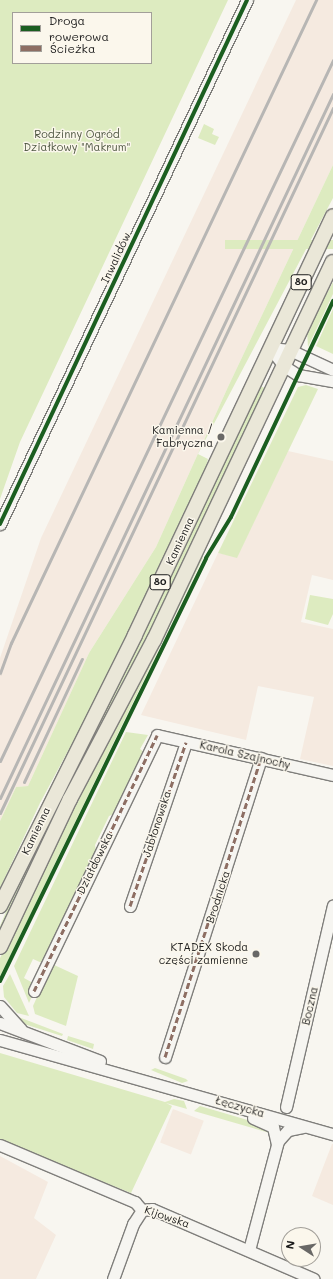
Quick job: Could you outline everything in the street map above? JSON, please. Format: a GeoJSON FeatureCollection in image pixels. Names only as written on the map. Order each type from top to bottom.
{"type":"FeatureCollection","features":[{"type":"Feature","properties":{"kind":"main road","name":"Kamienna"},"geometry":{"type":"LineString","coordinates":[[0,906],[135,635],[333,216]]}},
{"type":"Feature","properties":{"kind":"main road","name":"Kamienna"},"geometry":{"type":"LineString","coordinates":[[0,946],[70,799],[154,640],[284,366],[290,350],[333,262]]}},
{"type":"Feature","properties":{"kind":"street","name":"Inwalidów"},"geometry":{"type":"LineString","coordinates":[[0,524],[248,0]]}},
{"type":"Feature","properties":{"kind":"street"},"geometry":{"type":"LineString","coordinates":[[270,348],[290,350],[333,370]]}},
{"type":"Feature","properties":{"kind":"street"},"geometry":{"type":"LineString","coordinates":[[270,348],[284,366],[298,375],[333,381]]}},
{"type":"Feature","properties":{"kind":"street","name":"Karola Szajnochy"},"geometry":{"type":"LineString","coordinates":[[157,735],[333,775]]}},
{"type":"Feature","properties":{"kind":"street","name":"Działdowska"},"geometry":{"type":"LineString","coordinates":[[34,991],[157,735]]}},
{"type":"Feature","properties":{"kind":"street","name":"Jabłonowska"},"geometry":{"type":"LineString","coordinates":[[130,906],[186,742]]}},
{"type":"Feature","properties":{"kind":"street","name":"Brodnicka"},"geometry":{"type":"LineString","coordinates":[[165,1057],[261,758]]}},
{"type":"Feature","properties":{"kind":"street","name":"Boczna"},"geometry":{"type":"LineString","coordinates":[[286,1107],[333,905]]}},
{"type":"Feature","properties":{"kind":"street"},"geometry":{"type":"LineString","coordinates":[[0,1006],[23,1031]]}},
{"type":"Feature","properties":{"kind":"street","name":"Łęczycka"},"geometry":{"type":"LineString","coordinates":[[0,1023],[148,1080]]}},
{"type":"Feature","properties":{"kind":"street","name":"Łęczycka"},"geometry":{"type":"LineString","coordinates":[[0,1040],[148,1080],[333,1134]]}},
{"type":"Feature","properties":{"kind":"street"},"geometry":{"type":"LineString","coordinates":[[0,1047],[18,1046]]}},
{"type":"Feature","properties":{"kind":"street"},"geometry":{"type":"LineString","coordinates":[[190,1092],[270,1125],[277,1134],[277,1145]]}},
{"type":"Feature","properties":{"kind":"street"},"geometry":{"type":"LineString","coordinates":[[249,1250],[277,1145],[283,1133],[284,1125],[277,1118]]}},
{"type":"Feature","properties":{"kind":"street"},"geometry":{"type":"LineString","coordinates":[[283,1133],[292,1128],[309,1127]]}},
{"type":"Feature","properties":{"kind":"street","name":"Kijowska"},"geometry":{"type":"LineString","coordinates":[[0,1145],[134,1202],[142,1210],[152,1209],[314,1279]]}},
{"type":"Feature","properties":{"kind":"street"},"geometry":{"type":"LineString","coordinates":[[114,1279],[133,1224],[142,1210]]}},
{"type":"Feature","properties":{"kind":"shaded area"},"geometry":{"type":"Polygon","coordinates":[[[296,0],[333,0],[333,165],[227,389],[156,547],[89,653],[28,786],[16,787],[0,821],[0,658],[41,538],[296,0]]]}},
{"type":"Feature","properties":{"kind":"shaded area"},"geometry":{"type":"Polygon","coordinates":[[[288,451],[333,461],[333,580],[312,575],[301,622],[333,629],[333,766],[300,759],[314,697],[258,686],[246,740],[141,715],[218,553],[237,557],[288,451]]]}},
{"type":"Feature","properties":{"kind":"shaded area"},"geometry":{"type":"Polygon","coordinates":[[[173,1109],[204,1121],[191,1154],[160,1143],[173,1109]]]}},
{"type":"Feature","properties":{"kind":"shaded area"},"geometry":{"type":"Polygon","coordinates":[[[333,1144],[333,1205],[312,1196],[333,1144]]]}},
{"type":"Feature","properties":{"kind":"shaded area"},"geometry":{"type":"Polygon","coordinates":[[[0,1156],[48,1182],[34,1218],[56,1235],[36,1279],[0,1279],[0,1156]]]}},
{"type":"Feature","properties":{"kind":"green space","name":"Rodzinny Ogród Działkowy \"Makrum\""},"geometry":{"type":"Polygon","coordinates":[[[0,0],[228,0],[20,442],[0,499],[0,0]]]}},
{"type":"Feature","properties":{"kind":"green space"},"geometry":{"type":"Polygon","coordinates":[[[204,124],[214,129],[212,134],[219,137],[215,145],[198,138],[204,124]]]}},
{"type":"Feature","properties":{"kind":"green space"},"geometry":{"type":"Polygon","coordinates":[[[333,165],[333,198],[198,454],[208,459],[203,479],[120,654],[40,803],[0,888],[0,821],[16,787],[28,786],[89,653],[156,547],[227,389],[333,165]]]}},
{"type":"Feature","properties":{"kind":"green space"},"geometry":{"type":"Polygon","coordinates":[[[225,240],[333,240],[333,249],[225,249],[225,240]]]}},
{"type":"Feature","properties":{"kind":"green space"},"geometry":{"type":"Polygon","coordinates":[[[333,282],[333,294],[308,347],[307,331],[333,282]]]}},
{"type":"Feature","properties":{"kind":"green space"},"geometry":{"type":"Polygon","coordinates":[[[333,309],[333,354],[316,346],[333,309]]]}},
{"type":"Feature","properties":{"kind":"green space"},"geometry":{"type":"Polygon","coordinates":[[[258,385],[267,389],[140,655],[0,933],[0,926],[40,831],[258,385]]]}},
{"type":"Feature","properties":{"kind":"green space"},"geometry":{"type":"Polygon","coordinates":[[[306,385],[318,389],[237,558],[218,553],[298,387],[306,385]]]}},
{"type":"Feature","properties":{"kind":"green space"},"geometry":{"type":"Polygon","coordinates":[[[201,555],[203,558],[0,977],[0,958],[201,555]]]}},
{"type":"Feature","properties":{"kind":"green space"},"geometry":{"type":"Polygon","coordinates":[[[310,595],[333,599],[333,614],[328,625],[305,619],[310,595]]]}},
{"type":"Feature","properties":{"kind":"green space"},"geometry":{"type":"Polygon","coordinates":[[[126,732],[148,735],[140,749],[144,752],[114,814],[109,816],[95,845],[96,851],[42,963],[33,959],[24,978],[33,983],[33,994],[29,1003],[14,966],[126,732]]]}},
{"type":"Feature","properties":{"kind":"green space"},"geometry":{"type":"Polygon","coordinates":[[[52,964],[78,976],[66,1026],[35,1014],[33,1006],[52,964]]]}},
{"type":"Feature","properties":{"kind":"green space"},"geometry":{"type":"Polygon","coordinates":[[[10,974],[29,1016],[17,1013],[4,997],[3,986],[10,974]]]}},
{"type":"Feature","properties":{"kind":"green space"},"geometry":{"type":"Polygon","coordinates":[[[16,1016],[63,1034],[62,1036],[24,1024],[14,1017],[16,1016]]]}},
{"type":"Feature","properties":{"kind":"green space"},"geometry":{"type":"Polygon","coordinates":[[[68,1036],[94,1044],[93,1049],[67,1040],[68,1036]]]}},
{"type":"Feature","properties":{"kind":"green space"},"geometry":{"type":"Polygon","coordinates":[[[0,1053],[165,1102],[174,1099],[184,1101],[187,1109],[166,1103],[172,1106],[131,1193],[0,1141],[0,1053]]]}},
{"type":"Feature","properties":{"kind":"green space"},"geometry":{"type":"Polygon","coordinates":[[[155,1068],[188,1081],[182,1083],[151,1070],[155,1068]]]}},
{"type":"Feature","properties":{"kind":"green space"},"geometry":{"type":"Polygon","coordinates":[[[200,1106],[251,1121],[273,1134],[194,1111],[200,1106]]]}},
{"type":"Feature","properties":{"kind":"railway"},"geometry":{"type":"LineString","coordinates":[[0,673],[11,643],[316,0]]}},
{"type":"Feature","properties":{"kind":"railway"},"geometry":{"type":"LineString","coordinates":[[0,761],[333,60]]}},
{"type":"Feature","properties":{"kind":"railway"},"geometry":{"type":"LineString","coordinates":[[0,798],[333,94]]}},
{"type":"Feature","properties":{"kind":"railway"},"geometry":{"type":"LineString","coordinates":[[0,813],[333,108]]}},
{"type":"Feature","properties":{"kind":"railway"},"geometry":{"type":"LineString","coordinates":[[24,782],[82,659]]}},
{"type":"Feature","properties":{"kind":"marked path"},"geometry":{"type":"LineString","coordinates":[[34,991],[157,735]]}},
{"type":"Feature","properties":{"kind":"marked path"},"geometry":{"type":"LineString","coordinates":[[130,906],[186,742]]}},
{"type":"Feature","properties":{"kind":"marked path"},"geometry":{"type":"LineString","coordinates":[[165,1057],[261,758]]}},
{"type":"Feature","properties":{"kind":"cycle path"},"geometry":{"type":"LineString","coordinates":[[0,524],[247,0]]}},
{"type":"Feature","properties":{"kind":"cycle path"},"geometry":{"type":"LineString","coordinates":[[0,981],[206,558],[231,517],[333,301]]}},
{"type":"Feature","properties":{"kind":"place","name":"Kamienna / Fabryczna"},"geometry":{"type":"Point","coordinates":[221,437]}},
{"type":"Feature","properties":{"kind":"place","name":"KTADEX Skoda części zamienne"},"geometry":{"type":"Point","coordinates":[256,954]}}]}
